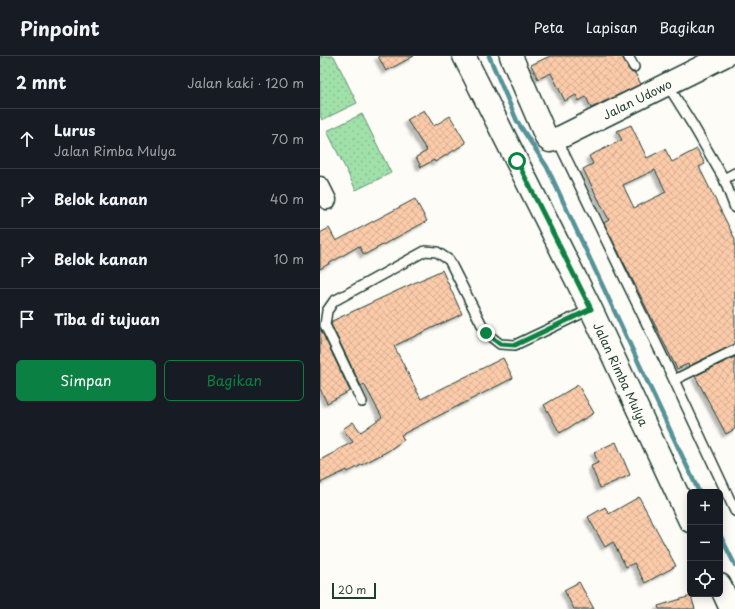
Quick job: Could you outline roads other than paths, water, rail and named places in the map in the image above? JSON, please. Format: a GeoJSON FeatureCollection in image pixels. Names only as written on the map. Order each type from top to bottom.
{"type":"FeatureCollection","features":[{"type":"Feature","properties":{"kind":"street","name":"Jalan Rimba Mulya"},"geometry":{"type":"LineString","coordinates":[[464,56],[591,309],[687,515]]}},
{"type":"Feature","properties":{"kind":"street"},"geometry":{"type":"LineString","coordinates":[[511,56],[547,139],[553,140]]}},
{"type":"Feature","properties":{"kind":"street","name":"Jalan Udowo"},"geometry":{"type":"LineString","coordinates":[[553,140],[724,56]]}},
{"type":"Feature","properties":{"kind":"street"},"geometry":{"type":"LineString","coordinates":[[723,592],[731,609]]}},
{"type":"Feature","properties":{"kind":"lane"},"geometry":{"type":"LineString","coordinates":[[628,56],[634,67]]}},
{"type":"Feature","properties":{"kind":"lane"},"geometry":{"type":"LineString","coordinates":[[667,84],[724,179],[735,208]]}},
{"type":"Feature","properties":{"kind":"lane"},"geometry":{"type":"LineString","coordinates":[[553,140],[674,380],[735,511]]}},
{"type":"Feature","properties":{"kind":"lane"},"geometry":{"type":"LineString","coordinates":[[724,179],[735,173]]}},
{"type":"Feature","properties":{"kind":"lane"},"geometry":{"type":"LineString","coordinates":[[362,402],[325,325],[327,311],[334,301],[425,251],[437,252],[449,260],[486,333],[500,344],[515,345],[591,309]]}},
{"type":"Feature","properties":{"kind":"lane"},"geometry":{"type":"LineString","coordinates":[[674,380],[735,350]]}},
{"type":"Feature","properties":{"kind":"waterway"},"geometry":{"type":"LineString","coordinates":[[489,56],[517,121],[547,167],[698,489]]}},
{"type":"Feature","properties":{"kind":"waterway"},"geometry":{"type":"LineString","coordinates":[[723,541],[735,565]]}}]}
